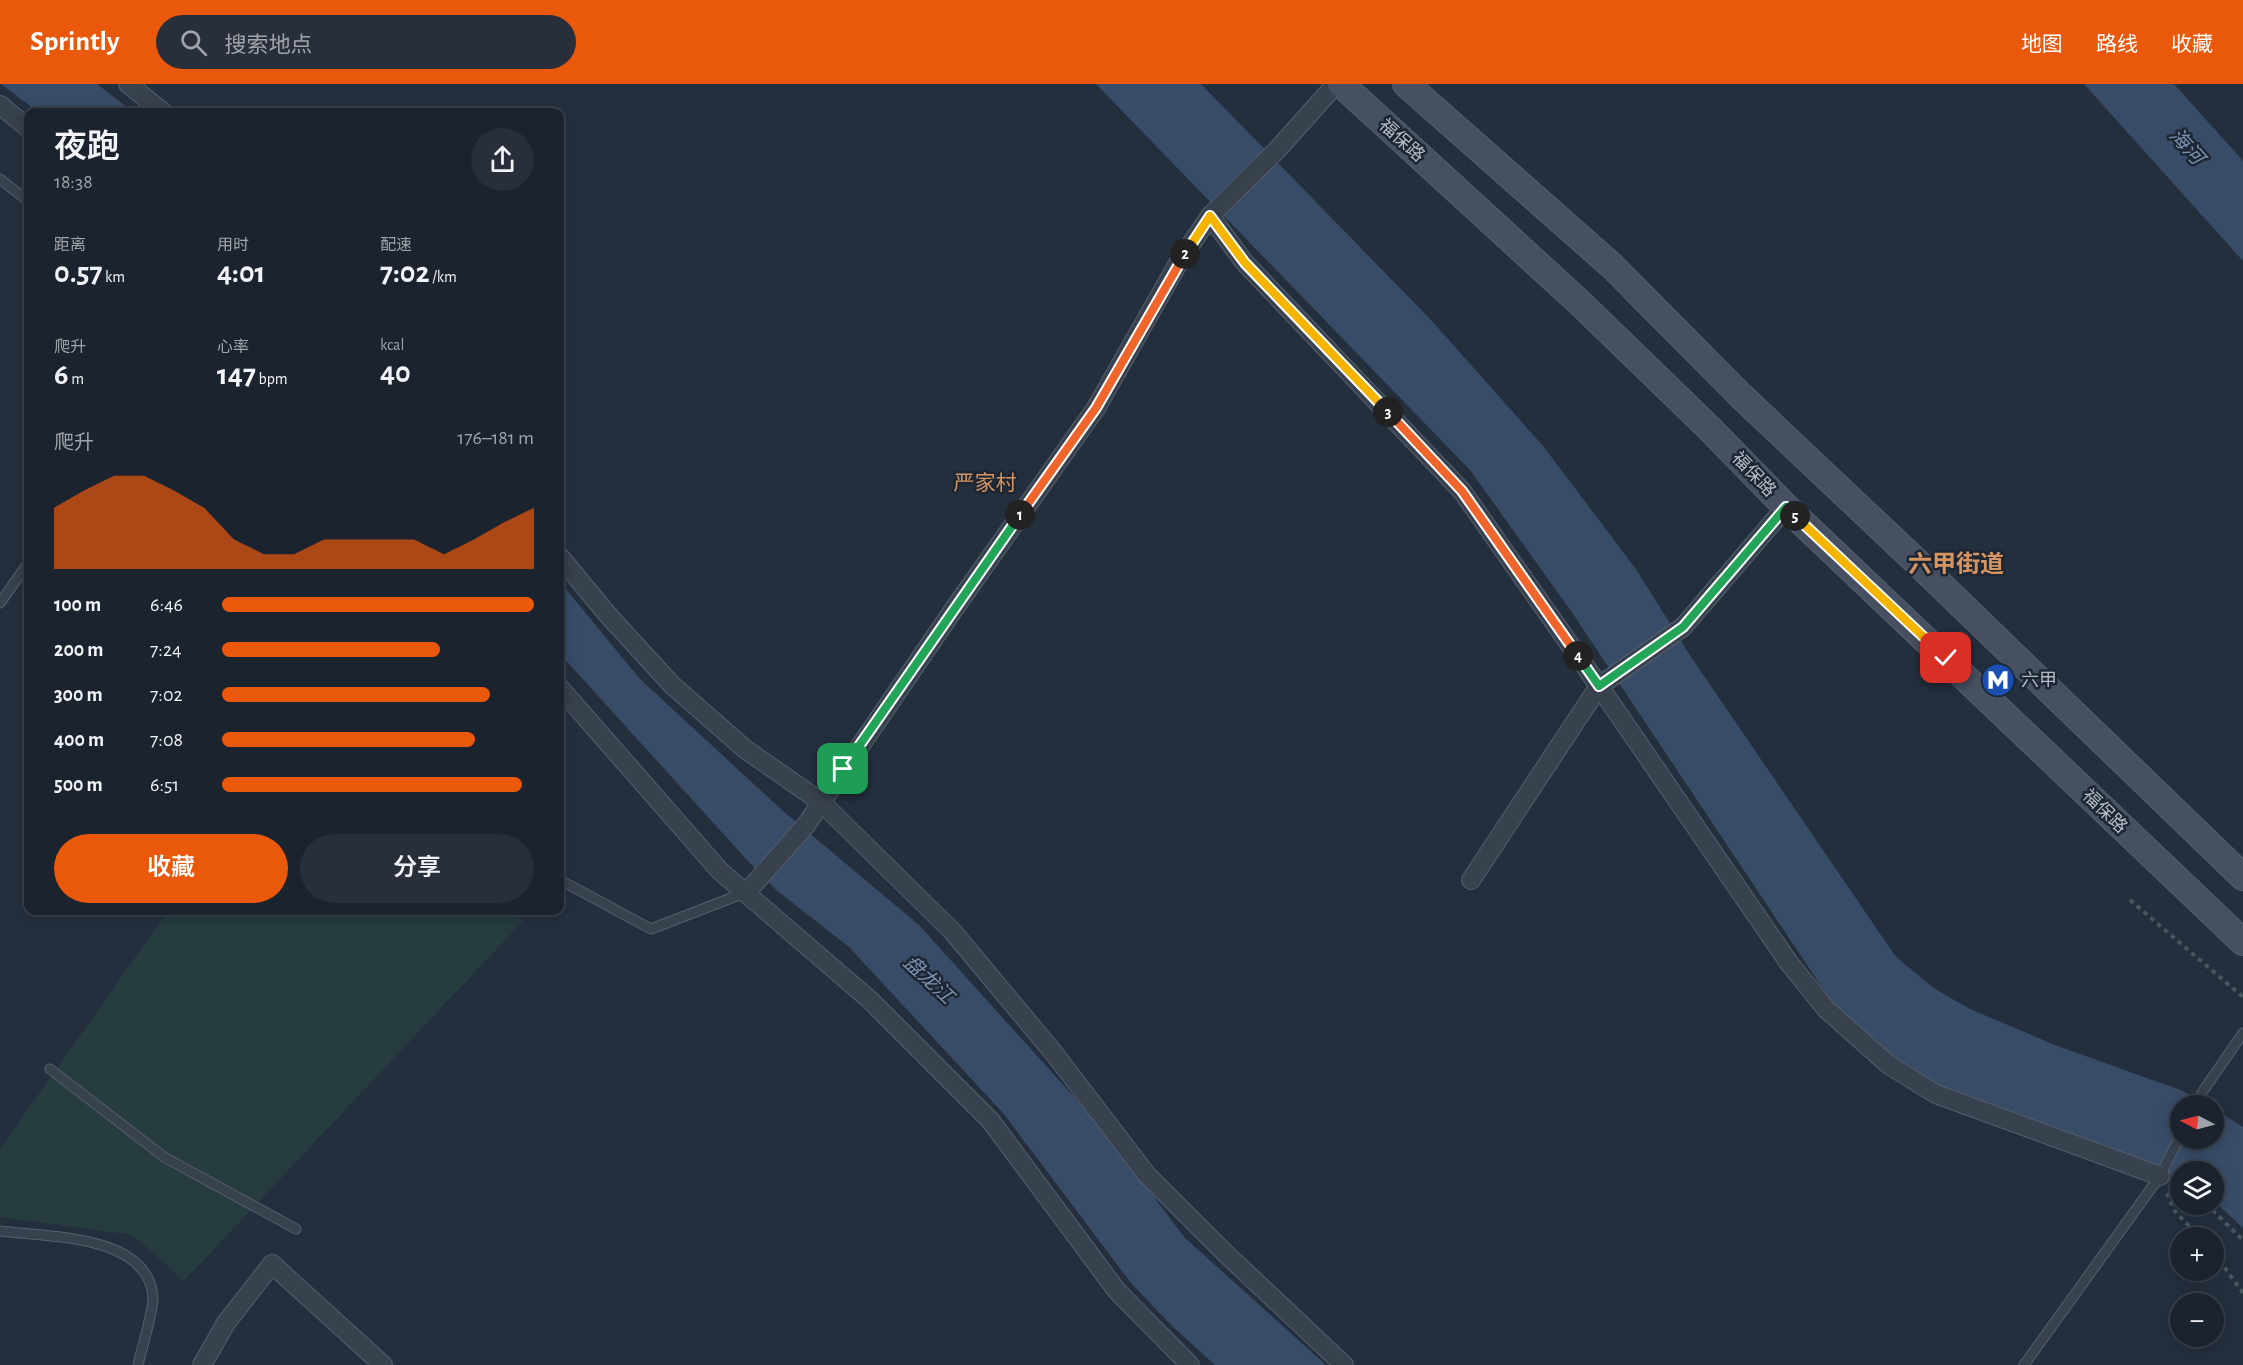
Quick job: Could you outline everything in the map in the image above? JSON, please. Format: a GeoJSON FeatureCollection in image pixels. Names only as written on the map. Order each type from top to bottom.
{"type":"FeatureCollection","features":[{"type":"Feature","properties":{"kind":"main road","name":"福保路"},"geometry":{"type":"LineString","coordinates":[[1341,84],[1580,303],[1709,428],[1786,507],[2243,942]]}},
{"type":"Feature","properties":{"kind":"main road"},"geometry":{"type":"LineString","coordinates":[[1406,84],[1612,266],[1741,396],[1920,565],[2243,877]]}},
{"type":"Feature","properties":{"kind":"street"},"geometry":{"type":"LineString","coordinates":[[128,84],[158,108]]}},
{"type":"Feature","properties":{"kind":"street"},"geometry":{"type":"LineString","coordinates":[[747,892],[806,825],[954,609],[1096,408],[1179,262],[1210,216],[1277,150],[1336,84]]}},
{"type":"Feature","properties":{"kind":"street"},"geometry":{"type":"LineString","coordinates":[[0,105],[24,125]]}},
{"type":"Feature","properties":{"kind":"street"},"geometry":{"type":"LineString","coordinates":[[1210,216],[1245,263],[1462,491],[1789,963],[1826,1009],[1889,1065],[1936,1094],[2160,1176]]}},
{"type":"Feature","properties":{"kind":"street"},"geometry":{"type":"LineString","coordinates":[[1471,880],[1599,686],[1683,627],[1786,507]]}},
{"type":"Feature","properties":{"kind":"street"},"geometry":{"type":"LineString","coordinates":[[564,562],[608,615],[672,685],[745,749],[821,802],[953,932],[1053,1052],[1147,1175],[1233,1261],[1344,1365]]}},
{"type":"Feature","properties":{"kind":"street"},"geometry":{"type":"LineString","coordinates":[[564,693],[720,870],[870,1000],[990,1120],[1117,1292],[1190,1365]]}},
{"type":"Feature","properties":{"kind":"street"},"geometry":{"type":"LineString","coordinates":[[202,1365],[226,1323],[272,1263],[383,1365]]}},
{"type":"Feature","properties":{"kind":"lane"},"geometry":{"type":"LineString","coordinates":[[0,179],[24,198]]}},
{"type":"Feature","properties":{"kind":"lane"},"geometry":{"type":"LineString","coordinates":[[0,603],[24,569]]}},
{"type":"Feature","properties":{"kind":"lane"},"geometry":{"type":"LineString","coordinates":[[564,882],[651,929],[747,892]]}},
{"type":"Feature","properties":{"kind":"lane"},"geometry":{"type":"LineString","coordinates":[[2201,1095],[2243,1033]]}},
{"type":"Feature","properties":{"kind":"lane"},"geometry":{"type":"LineString","coordinates":[[50,1069],[164,1157],[297,1229]]}},
{"type":"Feature","properties":{"kind":"lane"},"geometry":{"type":"LineString","coordinates":[[2024,1365],[2160,1176],[2174,1149]]}},
{"type":"Feature","properties":{"kind":"lane"},"geometry":{"type":"LineString","coordinates":[[0,1231],[82,1241],[107,1246],[129,1256],[146,1274],[153,1298],[138,1365]]}},
{"type":"Feature","properties":{"kind":"path"},"geometry":{"type":"LineString","coordinates":[[2130,900],[2243,997]]}},
{"type":"Feature","properties":{"kind":"path"},"geometry":{"type":"LineString","coordinates":[[2160,1176],[2174,1210],[2190,1227]]}},
{"type":"Feature","properties":{"kind":"path"},"geometry":{"type":"LineString","coordinates":[[2217,1215],[2243,1240]]}},
{"type":"Feature","properties":{"kind":"path"},"geometry":{"type":"LineString","coordinates":[[2224,1267],[2243,1293]]}},
{"type":"Feature","properties":{"kind":"green space"},"geometry":{"type":"Polygon","coordinates":[[[165,915],[514,915],[523,921],[184,1281],[133,1235],[0,1217],[0,1149],[165,915]]]}},
{"type":"Feature","properties":{"kind":"water"},"geometry":{"type":"Polygon","coordinates":[[[1,84],[97,84],[128,108],[33,108],[1,84]]]}},
{"type":"Feature","properties":{"kind":"water"},"geometry":{"type":"Polygon","coordinates":[[[1096,84],[1201,84],[1432,321],[1543,446],[1636,569],[1691,657],[1896,957],[1935,989],[1970,1009],[2055,1045],[2190,1095],[2170,1095],[2170,1149],[2224,1149],[2224,1115],[2243,1127],[2243,1228],[2224,1210],[2224,1161],[2170,1161],[2170,1174],[2147,1163],[1964,1098],[1908,1070],[1867,1038],[1833,1004],[1571,611],[1470,470],[1096,84]]]}},
{"type":"Feature","properties":{"kind":"water","name":"海河"},"geometry":{"type":"Polygon","coordinates":[[[2084,84],[2174,84],[2243,161],[2243,261],[2084,84]]]}},
{"type":"Feature","properties":{"kind":"water","name":"盘龙江"},"geometry":{"type":"Polygon","coordinates":[[[564,587],[640,679],[783,811],[919,925],[1102,1128],[1185,1238],[1326,1365],[1215,1365],[1171,1325],[1131,1283],[1003,1113],[849,947],[775,889],[564,658],[564,587]]]}},
{"type":"Feature","properties":{"kind":"place","name":"六甲"},"geometry":{"type":"Point","coordinates":[1998,680]}},
{"type":"Feature","properties":{"kind":"district","name":"严家村"},"geometry":{"type":"Point","coordinates":[985,483]}},
{"type":"Feature","properties":{"kind":"district","name":"六甲街道"},"geometry":{"type":"Point","coordinates":[1956,564]}},
{"type":"Feature","properties":{"kind":"route"},"geometry":{"type":"LineString","coordinates":[[843,769],[1096,408],[1179,262],[1210,216],[1245,263],[1462,491],[1599,686],[1683,627],[1786,507],[1946,658]]}}]}
